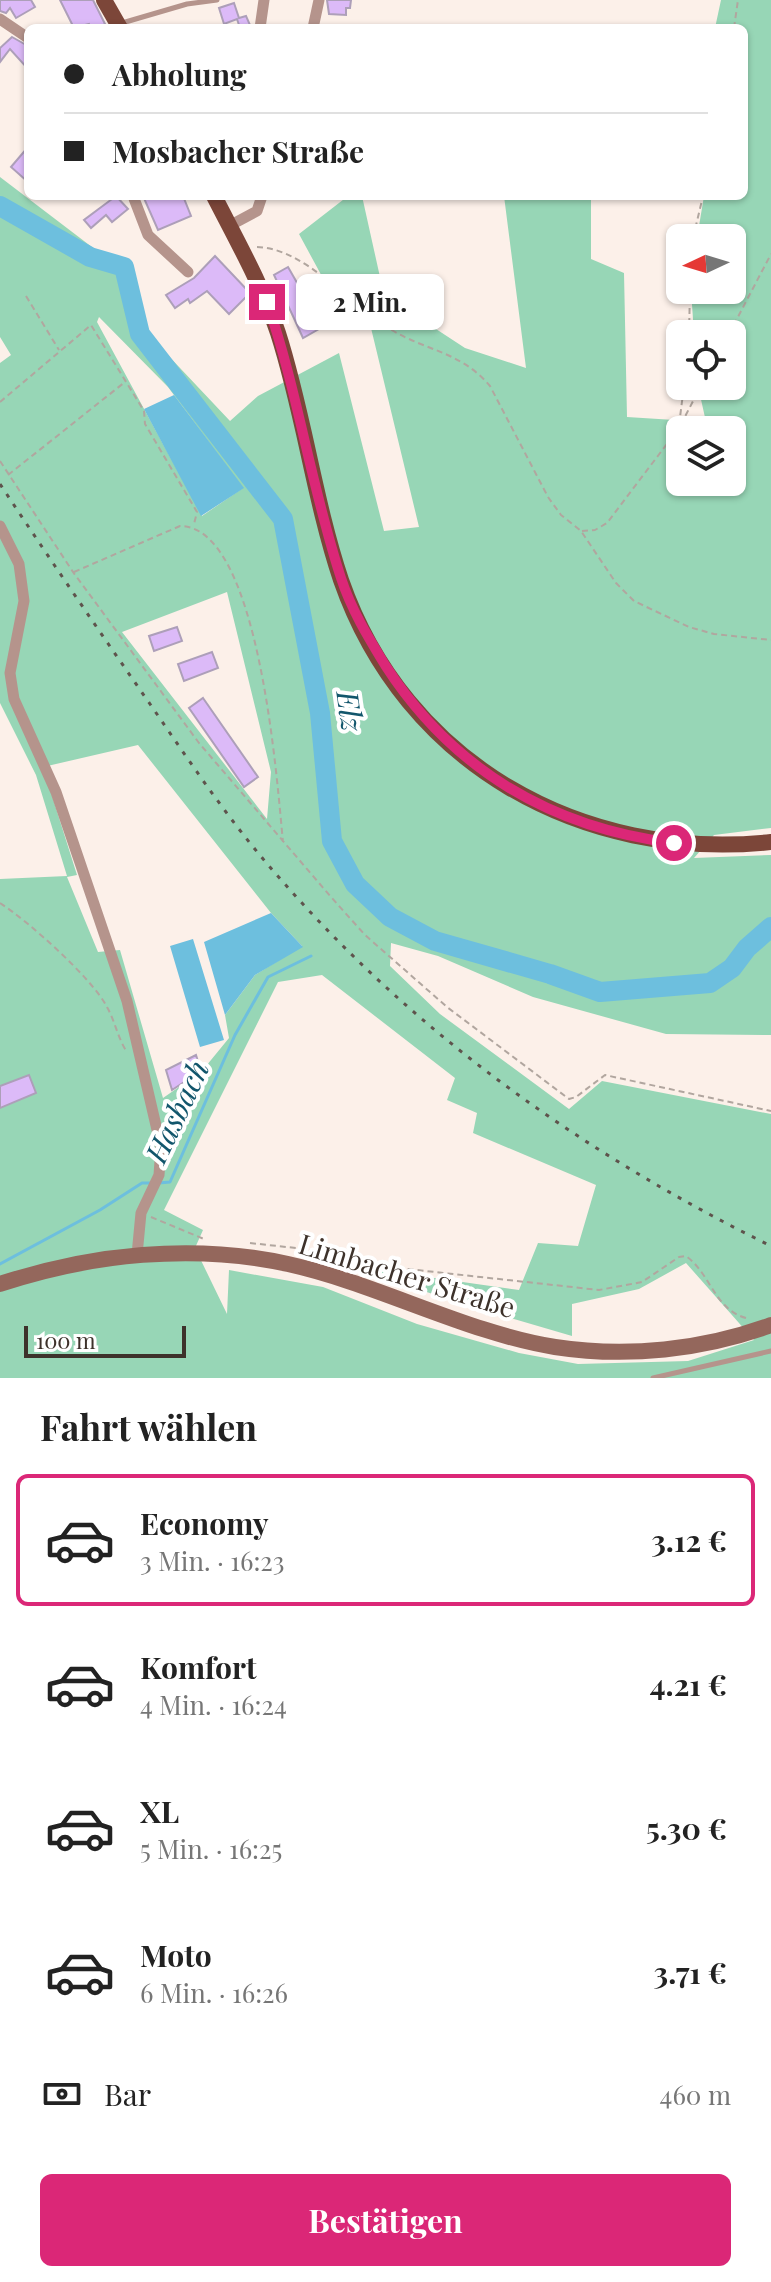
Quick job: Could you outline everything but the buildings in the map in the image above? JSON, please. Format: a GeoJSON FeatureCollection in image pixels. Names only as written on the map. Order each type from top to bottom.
{"type":"FeatureCollection","features":[{"type":"Feature","properties":{"kind":"main road"},"geometry":{"type":"LineString","coordinates":[[104,0],[117,24]]}},
{"type":"Feature","properties":{"kind":"main road"},"geometry":{"type":"LineString","coordinates":[[216,200],[267,302],[291,379],[342,581],[374,648],[428,724],[472,765],[520,796],[573,819],[613,832],[694,845],[771,842]]}},
{"type":"Feature","properties":{"kind":"main road","name":"Limbacher Straße"},"geometry":{"type":"LineString","coordinates":[[0,1284],[60,1267],[137,1255],[206,1254],[285,1263],[334,1275],[506,1335],[554,1347],[609,1353],[657,1350],[709,1343],[771,1325]]}},
{"type":"Feature","properties":{"kind":"street"},"geometry":{"type":"LineString","coordinates":[[261,24],[264,0]]}},
{"type":"Feature","properties":{"kind":"street"},"geometry":{"type":"LineString","coordinates":[[314,24],[319,0]]}},
{"type":"Feature","properties":{"kind":"street"},"geometry":{"type":"LineString","coordinates":[[0,19],[24,35]]}},
{"type":"Feature","properties":{"kind":"street"},"geometry":{"type":"LineString","coordinates":[[135,200],[148,235],[188,272]]}},
{"type":"Feature","properties":{"kind":"street"},"geometry":{"type":"LineString","coordinates":[[229,226],[257,211],[261,200]]}},
{"type":"Feature","properties":{"kind":"street"},"geometry":{"type":"LineString","coordinates":[[0,526],[19,564],[24,601],[10,673],[14,699],[56,792],[127,1001],[161,1147],[159,1175],[141,1213],[137,1255]]}},
{"type":"Feature","properties":{"kind":"lane"},"geometry":{"type":"LineString","coordinates":[[124,24],[187,4],[217,0]]}},
{"type":"Feature","properties":{"kind":"lane"},"geometry":{"type":"LineString","coordinates":[[653,1378],[771,1351]]}},
{"type":"Feature","properties":{"kind":"path"},"geometry":{"type":"LineString","coordinates":[[735,24],[738,0]]}},
{"type":"Feature","properties":{"kind":"path"},"geometry":{"type":"LineString","coordinates":[[696,224],[702,200]]}},
{"type":"Feature","properties":{"kind":"path"},"geometry":{"type":"LineString","coordinates":[[240,246],[283,251],[390,329],[421,345],[463,360],[478,372],[490,386],[542,489],[561,515],[581,531],[616,583],[634,601],[689,627],[714,634],[771,640]]}},
{"type":"Feature","properties":{"kind":"path"},"geometry":{"type":"LineString","coordinates":[[736,320],[771,254]]}},
{"type":"Feature","properties":{"kind":"path"},"geometry":{"type":"LineString","coordinates":[[26,296],[60,351]]}},
{"type":"Feature","properties":{"kind":"path"},"geometry":{"type":"LineString","coordinates":[[0,402],[91,325],[144,411],[145,424],[197,512],[193,526]]}},
{"type":"Feature","properties":{"kind":"path"},"geometry":{"type":"LineString","coordinates":[[8,476],[126,381]]}},
{"type":"Feature","properties":{"kind":"path"},"geometry":{"type":"LineString","coordinates":[[581,531],[595,530],[607,523],[666,445]]}},
{"type":"Feature","properties":{"kind":"path"},"geometry":{"type":"LineString","coordinates":[[0,461],[73,572],[199,743],[365,935],[447,1007],[562,1097],[576,1097],[605,1075],[771,1111]]}},
{"type":"Feature","properties":{"kind":"path"},"geometry":{"type":"LineString","coordinates":[[73,572],[169,529],[193,526],[210,540],[220,553],[239,592],[259,652],[270,714],[283,842]]}},
{"type":"Feature","properties":{"kind":"path"},"geometry":{"type":"LineString","coordinates":[[0,903],[20,916],[87,980],[107,1006],[126,1051],[140,1054]]}},
{"type":"Feature","properties":{"kind":"path"},"geometry":{"type":"LineString","coordinates":[[141,1213],[213,1242]]}},
{"type":"Feature","properties":{"kind":"path"},"geometry":{"type":"LineString","coordinates":[[242,1242],[305,1249],[396,1268],[599,1290],[642,1282],[682,1256],[695,1263],[723,1306],[752,1319]]}},
{"type":"Feature","properties":{"kind":"green space"},"geometry":{"type":"Polygon","coordinates":[[[721,0],[771,0],[771,828],[714,835],[694,858],[771,855],[771,1035],[666,1034],[533,997],[438,956],[391,943],[390,966],[440,1014],[569,1109],[602,1081],[771,1114],[771,1378],[0,1378],[0,879],[67,876],[36,775],[0,703],[0,363],[11,355],[0,337],[0,177],[24,195],[24,200],[30,200],[126,273],[147,333],[230,421],[258,396],[339,353],[384,531],[419,527],[371,328],[338,306],[299,234],[343,200],[363,200],[384,295],[465,348],[526,368],[505,200],[591,200],[591,259],[624,273],[627,417],[666,419],[666,496],[746,496],[746,416],[705,416],[701,400],[746,400],[746,320],[693,320],[692,304],[746,304],[746,224],[699,224],[703,200],[748,200],[748,24],[716,24],[721,0]],[[99,317],[97,322],[202,516],[243,488],[168,387],[99,317]],[[227,592],[122,632],[267,819],[271,772],[227,592]],[[138,745],[43,767],[77,875],[67,877],[98,952],[120,950],[163,1098],[202,1071],[229,1038],[225,1015],[255,975],[302,946],[271,913],[138,745]],[[322,975],[278,982],[164,1210],[203,1230],[195,1248],[227,1314],[229,1270],[323,1287],[417,1324],[519,1353],[578,1364],[688,1361],[754,1340],[686,1263],[639,1289],[572,1304],[572,1336],[452,1301],[357,1267],[519,1290],[538,1243],[578,1246],[596,1185],[473,1133],[477,1113],[447,1100],[455,1078],[322,975]]]}},
{"type":"Feature","properties":{"kind":"water"},"geometry":{"type":"Polygon","coordinates":[[[174,395],[244,488],[201,516],[144,409],[174,395]]]}},
{"type":"Feature","properties":{"kind":"water"},"geometry":{"type":"Polygon","coordinates":[[[271,913],[303,947],[255,975],[225,1015],[204,942],[271,913]]]}},
{"type":"Feature","properties":{"kind":"water"},"geometry":{"type":"Polygon","coordinates":[[[193,939],[224,1040],[200,1047],[170,946],[193,939]]]}},
{"type":"Feature","properties":{"kind":"waterway","name":"Elz"},"geometry":{"type":"LineString","coordinates":[[0,206],[90,257],[124,267],[140,334],[283,519],[320,713],[332,841],[355,884],[390,917],[435,941],[550,974],[600,992],[710,983],[732,968],[747,948],[771,927]]}},
{"type":"Feature","properties":{"kind":"waterway","name":"Hasbach"},"geometry":{"type":"LineString","coordinates":[[159,1183],[170,1182],[235,1035],[268,977],[311,956]]}},
{"type":"Feature","properties":{"kind":"waterway","name":"Hasbach"},"geometry":{"type":"LineString","coordinates":[[0,1264],[100,1210],[142,1183],[151,1183]]}},
{"type":"Feature","properties":{"kind":"railway"},"geometry":{"type":"LineString","coordinates":[[0,484],[214,796],[266,862],[336,939],[449,1042],[572,1132],[703,1211],[771,1246]]}},
{"type":"Feature","properties":{"kind":"route"},"geometry":{"type":"LineString","coordinates":[[267,302],[291,379],[342,581],[358,618],[394,679],[428,724],[472,765],[520,796],[613,832],[674,843]]}}]}
